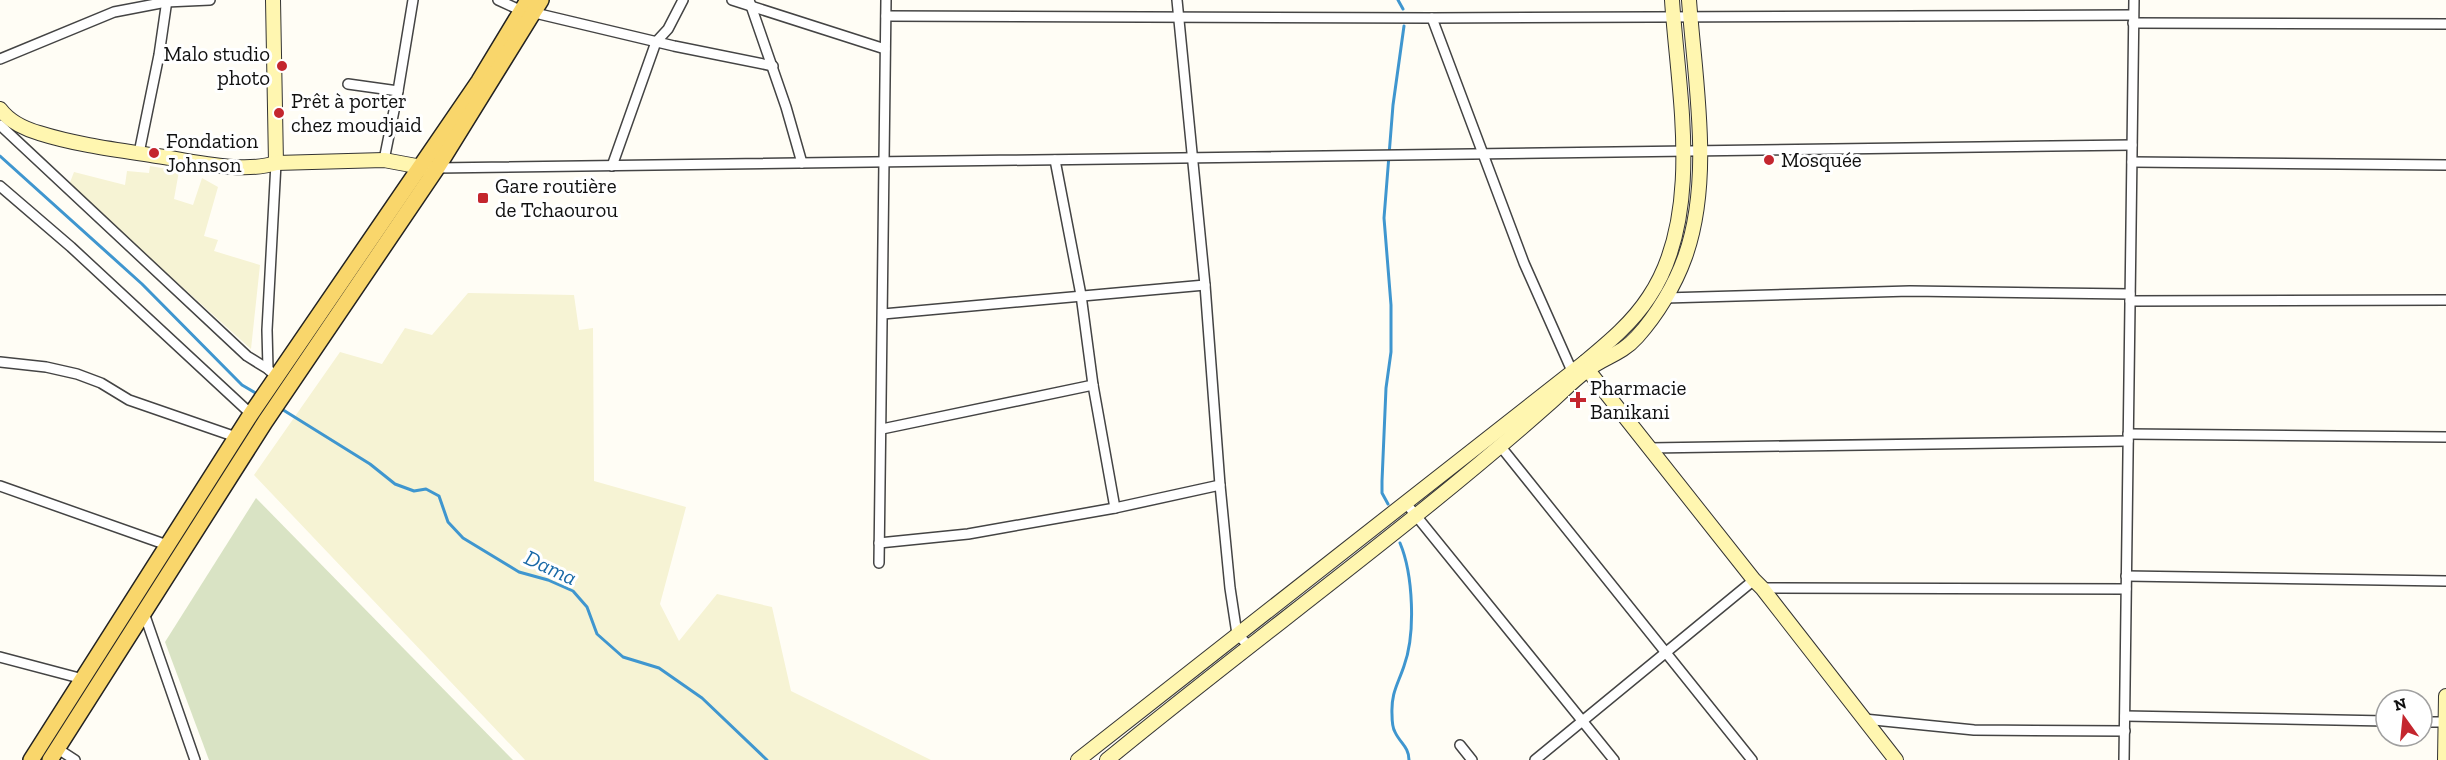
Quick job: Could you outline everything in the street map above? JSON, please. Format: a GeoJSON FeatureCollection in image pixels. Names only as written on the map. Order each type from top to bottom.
{"type":"FeatureCollection","features":[{"type":"Feature","properties":{"kind":"main road"},"geometry":{"type":"LineString","coordinates":[[31,760],[273,375],[532,6]]}},
{"type":"Feature","properties":{"kind":"main road"},"geometry":{"type":"LineString","coordinates":[[54,755],[286,390],[437,168],[532,6]]}},
{"type":"Feature","properties":{"kind":"street"},"geometry":{"type":"LineString","coordinates":[[0,59],[114,12],[166,1],[210,0]]}},
{"type":"Feature","properties":{"kind":"street"},"geometry":{"type":"LineString","coordinates":[[273,0],[276,163],[267,330],[273,375]]}},
{"type":"Feature","properties":{"kind":"street"},"geometry":{"type":"LineString","coordinates":[[384,160],[413,0]]}},
{"type":"Feature","properties":{"kind":"street"},"geometry":{"type":"LineString","coordinates":[[498,0],[532,6],[656,42],[773,66]]}},
{"type":"Feature","properties":{"kind":"street"},"geometry":{"type":"LineString","coordinates":[[612,166],[656,42],[668,29],[682,0]]}},
{"type":"Feature","properties":{"kind":"street"},"geometry":{"type":"LineString","coordinates":[[732,0],[751,4],[885,49]]}},
{"type":"Feature","properties":{"kind":"street"},"geometry":{"type":"LineString","coordinates":[[879,563],[886,0]]}},
{"type":"Feature","properties":{"kind":"street"},"geometry":{"type":"LineString","coordinates":[[1177,0],[1205,285],[1220,485],[1237,633],[1249,646]]}},
{"type":"Feature","properties":{"kind":"street"},"geometry":{"type":"LineString","coordinates":[[1107,760],[1249,646],[1417,517],[1501,447],[1627,325],[1651,295],[1672,249],[1680,210],[1683,151],[1672,0]]}},
{"type":"Feature","properties":{"kind":"street"},"geometry":{"type":"LineString","coordinates":[[1078,760],[1572,371],[1621,353],[1638,337],[1665,298],[1684,258],[1695,222],[1701,151],[1689,0]]}},
{"type":"Feature","properties":{"kind":"street"},"geometry":{"type":"LineString","coordinates":[[2124,760],[2134,0]]}},
{"type":"Feature","properties":{"kind":"street"},"geometry":{"type":"LineString","coordinates":[[139,153],[159,55],[166,1]]}},
{"type":"Feature","properties":{"kind":"street"},"geometry":{"type":"LineString","coordinates":[[751,4],[773,66],[802,163]]}},
{"type":"Feature","properties":{"kind":"street"},"geometry":{"type":"LineString","coordinates":[[886,16],[1432,18],[1690,16],[2446,24]]}},
{"type":"Feature","properties":{"kind":"street"},"geometry":{"type":"LineString","coordinates":[[1432,18],[1481,154],[1524,263],[1572,371]]}},
{"type":"Feature","properties":{"kind":"street"},"geometry":{"type":"LineString","coordinates":[[348,84],[398,91]]}},
{"type":"Feature","properties":{"kind":"street"},"geometry":{"type":"LineString","coordinates":[[2,118],[247,356],[273,375]]}},
{"type":"Feature","properties":{"kind":"street"},"geometry":{"type":"LineString","coordinates":[[2,118],[39,133],[212,165],[263,166],[276,163],[384,160],[420,168],[2132,145]]}},
{"type":"Feature","properties":{"kind":"street"},"geometry":{"type":"LineString","coordinates":[[1055,160],[1081,295],[1093,386],[1115,508]]}},
{"type":"Feature","properties":{"kind":"street"},"geometry":{"type":"LineString","coordinates":[[2132,162],[2446,165]]}},
{"type":"Feature","properties":{"kind":"street"},"geometry":{"type":"LineString","coordinates":[[0,186],[254,408]]}},
{"type":"Feature","properties":{"kind":"street"},"geometry":{"type":"LineString","coordinates":[[883,314],[1205,285]]}},
{"type":"Feature","properties":{"kind":"street"},"geometry":{"type":"LineString","coordinates":[[1665,298],[1910,291],[2130,297],[2446,300]]}},
{"type":"Feature","properties":{"kind":"street"},"geometry":{"type":"LineString","coordinates":[[0,362],[46,367],[77,374],[101,383],[129,400],[236,436]]}},
{"type":"Feature","properties":{"kind":"street"},"geometry":{"type":"LineString","coordinates":[[1586,366],[1896,760]]}},
{"type":"Feature","properties":{"kind":"street"},"geometry":{"type":"LineString","coordinates":[[882,429],[1093,386]]}},
{"type":"Feature","properties":{"kind":"street"},"geometry":{"type":"LineString","coordinates":[[1650,448],[2128,437],[2446,436]]}},
{"type":"Feature","properties":{"kind":"street"},"geometry":{"type":"LineString","coordinates":[[1501,447],[1752,760]]}},
{"type":"Feature","properties":{"kind":"street"},"geometry":{"type":"LineString","coordinates":[[879,543],[968,534],[1115,508],[1220,485]]}},
{"type":"Feature","properties":{"kind":"street"},"geometry":{"type":"LineString","coordinates":[[0,486],[167,544]]}},
{"type":"Feature","properties":{"kind":"street"},"geometry":{"type":"LineString","coordinates":[[1405,502],[1614,760]]}},
{"type":"Feature","properties":{"kind":"street"},"geometry":{"type":"LineString","coordinates":[[2126,576],[2446,581]]}},
{"type":"Feature","properties":{"kind":"street"},"geometry":{"type":"LineString","coordinates":[[1535,760],[1666,653],[1758,584],[2126,589]]}},
{"type":"Feature","properties":{"kind":"street"},"geometry":{"type":"LineString","coordinates":[[144,613],[195,760]]}},
{"type":"Feature","properties":{"kind":"street"},"geometry":{"type":"LineString","coordinates":[[0,657],[83,679]]}},
{"type":"Feature","properties":{"kind":"street"},"geometry":{"type":"LineString","coordinates":[[2445,760],[2446,696]]}},
{"type":"Feature","properties":{"kind":"street"},"geometry":{"type":"LineString","coordinates":[[2125,716],[2374,721]]}},
{"type":"Feature","properties":{"kind":"street"},"geometry":{"type":"LineString","coordinates":[[1864,720],[1974,730],[2125,732]]}},
{"type":"Feature","properties":{"kind":"street"},"geometry":{"type":"LineString","coordinates":[[1460,745],[1472,760]]}},
{"type":"Feature","properties":{"kind":"street"},"geometry":{"type":"LineString","coordinates":[[54,755],[75,760]]}},
{"type":"Feature","properties":{"kind":"shaded area"},"geometry":{"type":"Polygon","coordinates":[[[150,166],[179,171],[174,199],[193,205],[202,178],[218,187],[204,236],[218,240],[214,251],[260,265],[251,349],[69,185],[74,172],[125,185],[127,171],[149,173],[150,166]]]}},
{"type":"Feature","properties":{"kind":"shaded area"},"geometry":{"type":"Polygon","coordinates":[[[468,293],[574,295],[579,330],[593,328],[594,481],[686,507],[660,604],[679,641],[717,594],[772,607],[791,691],[931,760],[525,760],[254,475],[340,352],[382,364],[405,328],[432,335],[468,293]]]}},
{"type":"Feature","properties":{"kind":"green space"},"geometry":{"type":"Polygon","coordinates":[[[256,498],[513,760],[209,760],[165,642],[256,498]]]}},
{"type":"Feature","properties":{"kind":"waterway"},"geometry":{"type":"LineString","coordinates":[[1398,0],[1403,9]]}},
{"type":"Feature","properties":{"kind":"waterway"},"geometry":{"type":"LineString","coordinates":[[1388,504],[1382,493],[1386,388],[1391,352],[1391,305],[1384,218],[1393,105],[1404,26]]}},
{"type":"Feature","properties":{"kind":"waterway"},"geometry":{"type":"LineString","coordinates":[[0,156],[142,284],[242,385],[259,395]]}},
{"type":"Feature","properties":{"kind":"waterway","name":"Dama"},"geometry":{"type":"LineString","coordinates":[[280,408],[370,464],[395,484],[414,491],[426,489],[439,496],[448,522],[463,538],[519,572],[548,580],[573,591],[587,607],[597,634],[623,657],[659,668],[702,698],[767,760]]}},
{"type":"Feature","properties":{"kind":"waterway"},"geometry":{"type":"LineString","coordinates":[[1400,543],[1408,571],[1411,621],[1408,653],[1395,689],[1392,719],[1394,730],[1406,748],[1409,760]]}},
{"type":"Feature","properties":{"kind":"place","name":"Malo studio photo"},"geometry":{"type":"Point","coordinates":[282,66]}},
{"type":"Feature","properties":{"kind":"place","name":"Prêt à porter chez moudjaid"},"geometry":{"type":"Point","coordinates":[279,113]}},
{"type":"Feature","properties":{"kind":"place","name":"Fondation Johnson"},"geometry":{"type":"Point","coordinates":[154,153]}},
{"type":"Feature","properties":{"kind":"place","name":"Mosquée"},"geometry":{"type":"Point","coordinates":[1769,160]}},
{"type":"Feature","properties":{"kind":"place","name":"Gare routière de Tchaourou"},"geometry":{"type":"Point","coordinates":[483,198]}},
{"type":"Feature","properties":{"kind":"place","name":"Pharmacie Banikani"},"geometry":{"type":"Point","coordinates":[1578,400]}}]}
